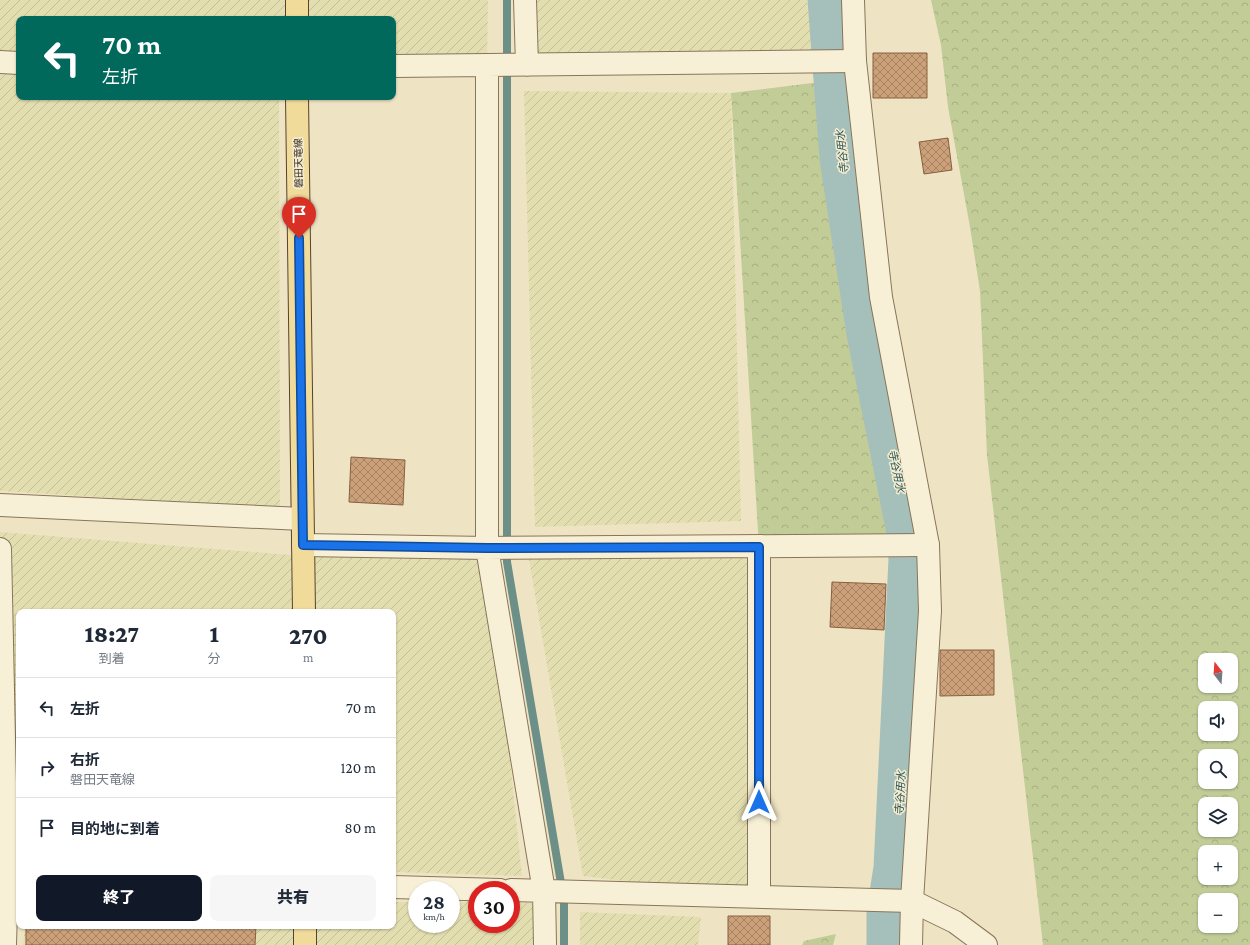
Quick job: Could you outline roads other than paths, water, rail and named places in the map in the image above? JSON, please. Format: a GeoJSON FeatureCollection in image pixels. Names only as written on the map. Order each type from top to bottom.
{"type":"FeatureCollection","features":[{"type":"Feature","properties":{"kind":"main road"},"geometry":{"type":"LineString","coordinates":[[297,0],[297,16]]}},
{"type":"Feature","properties":{"kind":"main road","name":"磐田天竜線"},"geometry":{"type":"LineString","coordinates":[[297,100],[304,609]]}},
{"type":"Feature","properties":{"kind":"main road"},"geometry":{"type":"LineString","coordinates":[[305,929],[306,945]]}},
{"type":"Feature","properties":{"kind":"street"},"geometry":{"type":"LineString","coordinates":[[526,0],[527,65]]}},
{"type":"Feature","properties":{"kind":"street"},"geometry":{"type":"LineString","coordinates":[[853,0],[855,61],[881,297],[928,545],[930,611],[912,901],[911,945]]}},
{"type":"Feature","properties":{"kind":"street"},"geometry":{"type":"LineString","coordinates":[[396,66],[855,61]]}},
{"type":"Feature","properties":{"kind":"street"},"geometry":{"type":"LineString","coordinates":[[0,62],[16,63]]}},
{"type":"Feature","properties":{"kind":"street"},"geometry":{"type":"LineString","coordinates":[[487,66],[487,548],[544,891],[545,945]]}},
{"type":"Feature","properties":{"kind":"street"},"geometry":{"type":"LineString","coordinates":[[0,505],[302,519]]}},
{"type":"Feature","properties":{"kind":"street"},"geometry":{"type":"LineString","coordinates":[[303,545],[487,548],[928,545]]}},
{"type":"Feature","properties":{"kind":"street"},"geometry":{"type":"LineString","coordinates":[[759,547],[759,897]]}},
{"type":"Feature","properties":{"kind":"street"},"geometry":{"type":"LineString","coordinates":[[0,549],[8,876],[5,945]]}},
{"type":"Feature","properties":{"kind":"street"},"geometry":{"type":"LineString","coordinates":[[396,887],[468,889]]}},
{"type":"Feature","properties":{"kind":"street"},"geometry":{"type":"LineString","coordinates":[[520,890],[912,901],[955,922],[986,945]]}},
{"type":"Feature","properties":{"kind":"waterway"},"geometry":{"type":"LineString","coordinates":[[507,0],[507,562],[564,901],[564,945]]}},
{"type":"Feature","properties":{"kind":"waterway","name":"寺谷用水"},"geometry":{"type":"LineString","coordinates":[[830,0],[842,158],[869,333],[908,527],[911,559],[896,868],[889,913],[889,945]]}}]}
